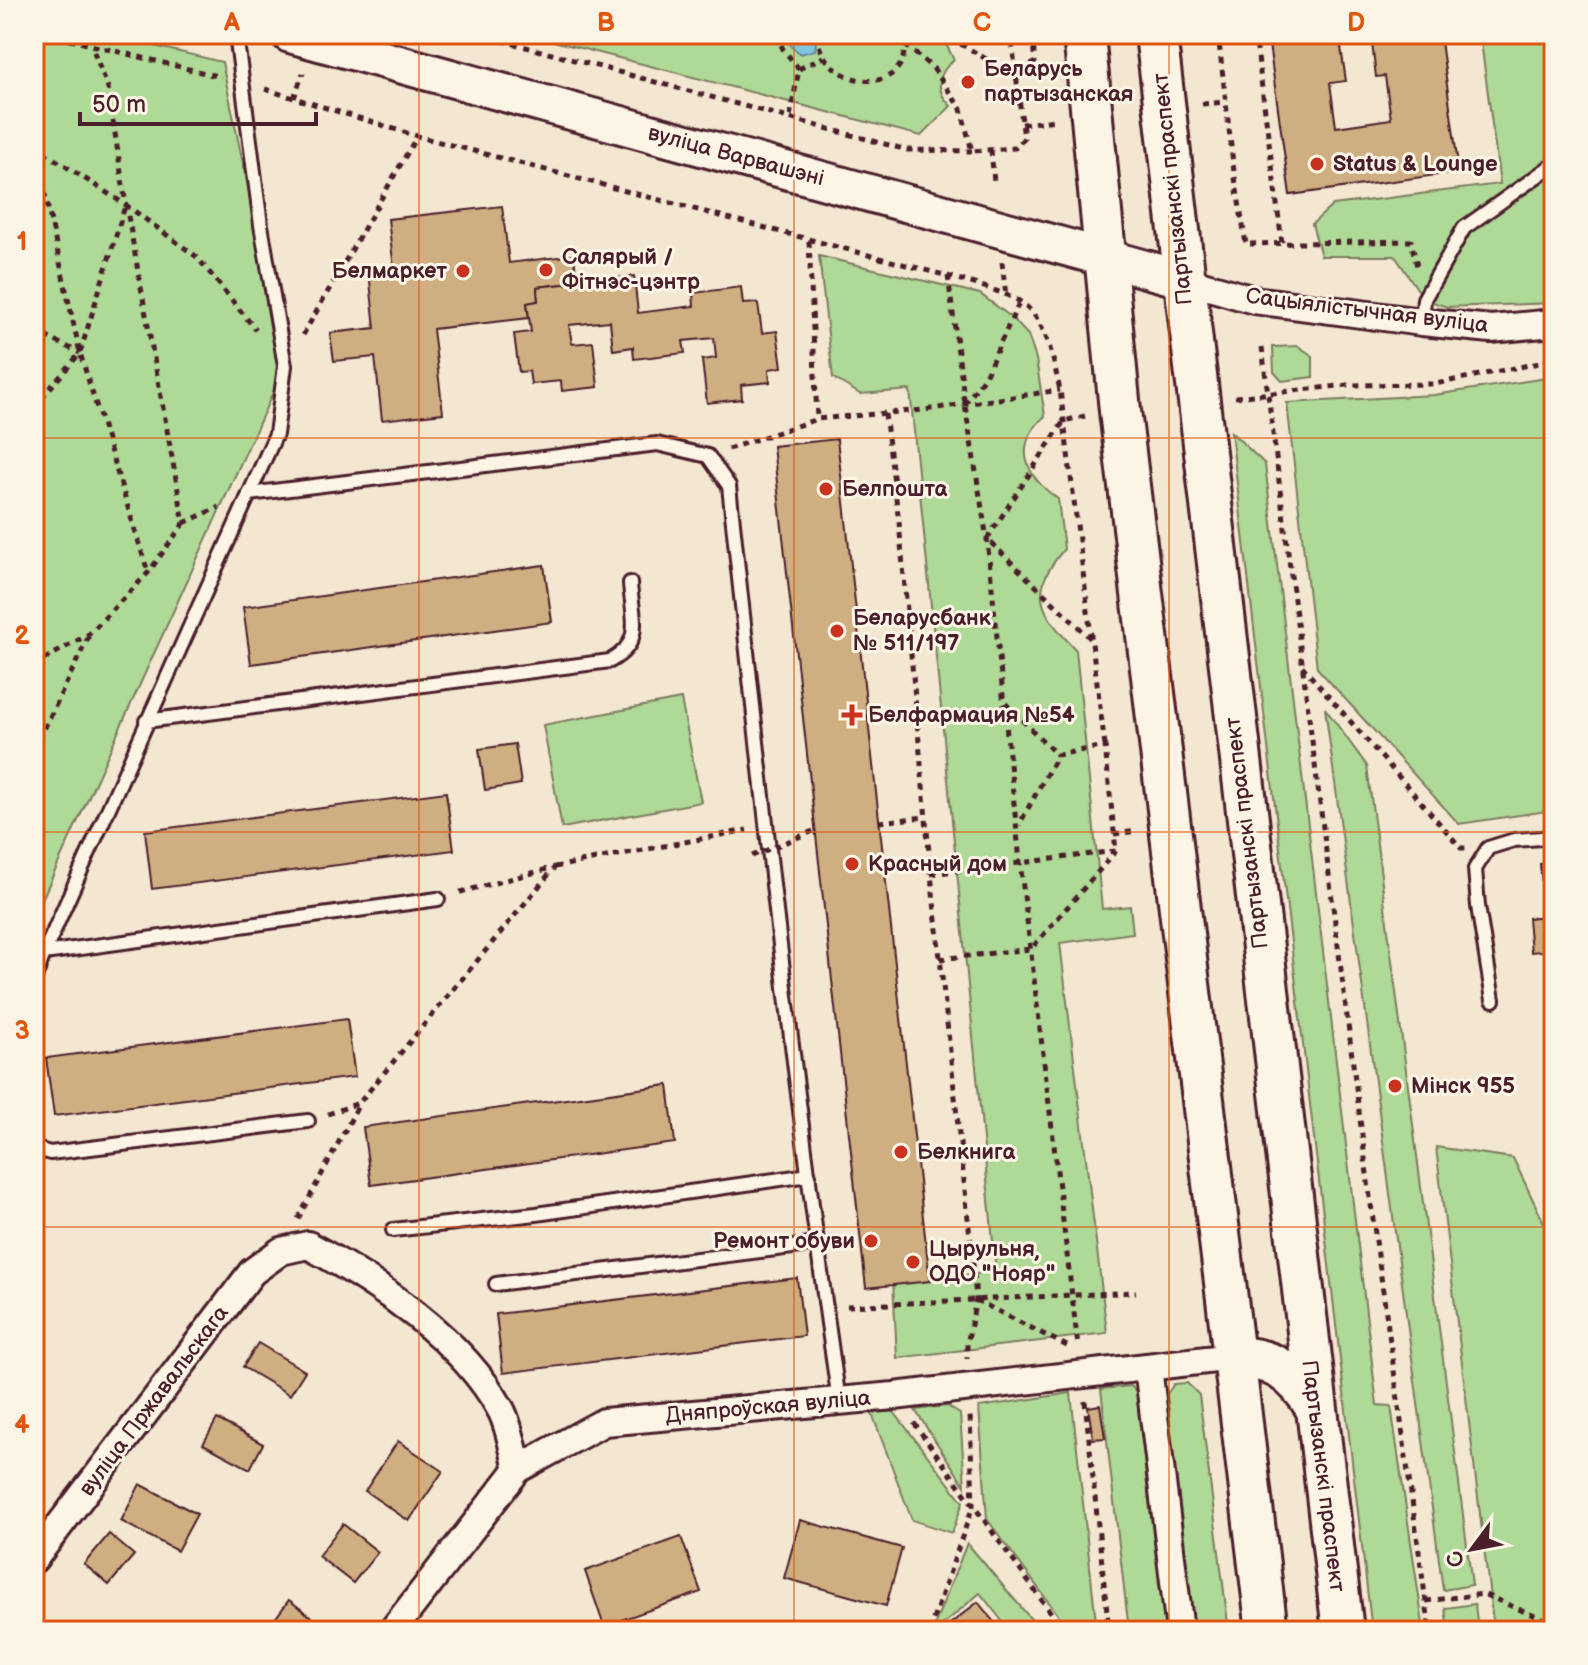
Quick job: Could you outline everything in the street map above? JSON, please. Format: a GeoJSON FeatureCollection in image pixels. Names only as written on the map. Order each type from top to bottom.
{"type":"FeatureCollection","features":[{"type":"Feature","properties":{"kind":"main road","name":"вуліца Варвашэні"},"geometry":{"type":"LineString","coordinates":[[290,34],[1182,279]]}},
{"type":"Feature","properties":{"kind":"main road"},"geometry":{"type":"LineString","coordinates":[[1084,34],[1120,411],[1267,1631]]}},
{"type":"Feature","properties":{"kind":"main road","name":"Партызанскі праспект"},"geometry":{"type":"LineString","coordinates":[[1156,34],[1182,279],[1343,1631]]}},
{"type":"Feature","properties":{"kind":"main road"},"geometry":{"type":"LineString","coordinates":[[1233,1357],[1257,1358],[1273,1364],[1303,1386],[1315,1406]]}},
{"type":"Feature","properties":{"kind":"street","name":"Сацыялістычная вуліца"},"geometry":{"type":"LineString","coordinates":[[1182,279],[1254,300],[1423,310],[1491,329],[1554,323]]}},
{"type":"Feature","properties":{"kind":"street"},"geometry":{"type":"LineString","coordinates":[[281,1251],[308,1245],[352,1268],[425,1322],[473,1371],[502,1412],[518,1469]]}},
{"type":"Feature","properties":{"kind":"street","name":"вуліца Пржавальскага"},"geometry":{"type":"LineString","coordinates":[[34,1559],[252,1272],[281,1251]]}},
{"type":"Feature","properties":{"kind":"street","name":"Дняпроўская вуліца"},"geometry":{"type":"LineString","coordinates":[[392,1631],[518,1469],[604,1422],[894,1396],[1233,1357]]}},
{"type":"Feature","properties":{"kind":"street"},"geometry":{"type":"LineString","coordinates":[[1148,1367],[1180,1631]]}},
{"type":"Feature","properties":{"kind":"lane"},"geometry":{"type":"LineString","coordinates":[[34,981],[146,721],[276,434],[285,366],[261,225],[236,34]]}},
{"type":"Feature","properties":{"kind":"lane"},"geometry":{"type":"LineString","coordinates":[[1423,310],[1464,228],[1554,164]]}},
{"type":"Feature","properties":{"kind":"lane"},"geometry":{"type":"LineString","coordinates":[[249,494],[657,444],[708,456],[729,486],[766,827],[839,1401]]}},
{"type":"Feature","properties":{"kind":"lane"},"geometry":{"type":"LineString","coordinates":[[146,721],[610,661],[625,653],[634,640],[630,583]]}},
{"type":"Feature","properties":{"kind":"lane"},"geometry":{"type":"LineString","coordinates":[[1493,1000],[1475,869],[1488,848],[1514,840],[1554,837]]}},
{"type":"Feature","properties":{"kind":"lane"},"geometry":{"type":"LineString","coordinates":[[44,953],[438,899]]}},
{"type":"Feature","properties":{"kind":"lane"},"geometry":{"type":"LineString","coordinates":[[34,1148],[50,1153],[308,1121]]}},
{"type":"Feature","properties":{"kind":"lane"},"geometry":{"type":"LineString","coordinates":[[393,1230],[536,1214],[809,1175]]}},
{"type":"Feature","properties":{"kind":"lane"},"geometry":{"type":"LineString","coordinates":[[496,1284],[817,1244]]}},
{"type":"Feature","properties":{"kind":"path"},"geometry":{"type":"LineString","coordinates":[[46,34],[244,82],[417,136],[948,276],[1020,301],[1037,321],[1050,345],[1060,390],[1116,851],[1031,949],[940,959]]}},
{"type":"Feature","properties":{"kind":"path"},"geometry":{"type":"LineString","coordinates":[[478,34],[907,150],[972,151],[1015,148],[1024,138],[1011,34]]}},
{"type":"Feature","properties":{"kind":"path"},"geometry":{"type":"LineString","coordinates":[[776,34],[799,69],[790,117]]}},
{"type":"Feature","properties":{"kind":"path"},"geometry":{"type":"LineString","coordinates":[[817,34],[824,56],[842,72],[868,83],[882,80],[894,72],[903,58],[903,34]]}},
{"type":"Feature","properties":{"kind":"path"},"geometry":{"type":"LineString","coordinates":[[954,34],[959,43],[1017,77]]}},
{"type":"Feature","properties":{"kind":"path"},"geometry":{"type":"LineString","coordinates":[[1017,77],[1035,62],[1032,34]]}},
{"type":"Feature","properties":{"kind":"path"},"geometry":{"type":"LineString","coordinates":[[1218,34],[1246,244],[1411,241],[1423,310]]}},
{"type":"Feature","properties":{"kind":"path"},"geometry":{"type":"LineString","coordinates":[[1255,34],[1282,243]]}},
{"type":"Feature","properties":{"kind":"path"},"geometry":{"type":"LineString","coordinates":[[905,45],[933,68],[961,109],[972,151]]}},
{"type":"Feature","properties":{"kind":"path"},"geometry":{"type":"LineString","coordinates":[[34,665],[89,634],[148,573],[184,523],[126,205],[108,88],[92,46]]}},
{"type":"Feature","properties":{"kind":"path"},"geometry":{"type":"LineString","coordinates":[[799,69],[824,56]]}},
{"type":"Feature","properties":{"kind":"path"},"geometry":{"type":"LineString","coordinates":[[294,98],[303,73]]}},
{"type":"Feature","properties":{"kind":"path"},"geometry":{"type":"LineString","coordinates":[[1202,104],[1225,102]]}},
{"type":"Feature","properties":{"kind":"path"},"geometry":{"type":"LineString","coordinates":[[1022,124],[1058,120]]}},
{"type":"Feature","properties":{"kind":"path"},"geometry":{"type":"LineString","coordinates":[[34,147],[126,205],[197,257],[285,366],[417,136]]}},
{"type":"Feature","properties":{"kind":"path"},"geometry":{"type":"LineString","coordinates":[[34,147],[80,353],[148,573]]}},
{"type":"Feature","properties":{"kind":"path"},"geometry":{"type":"LineString","coordinates":[[991,150],[994,182]]}},
{"type":"Feature","properties":{"kind":"path"},"geometry":{"type":"LineString","coordinates":[[34,407],[80,353],[126,205]]}},
{"type":"Feature","properties":{"kind":"path"},"geometry":{"type":"LineString","coordinates":[[809,241],[817,419]]}},
{"type":"Feature","properties":{"kind":"path"},"geometry":{"type":"LineString","coordinates":[[1002,262],[1006,296]]}},
{"type":"Feature","properties":{"kind":"path"},"geometry":{"type":"LineString","coordinates":[[948,276],[987,539],[1020,862],[1079,1352],[976,1300]]}},
{"type":"Feature","properties":{"kind":"path"},"geometry":{"type":"LineString","coordinates":[[965,405],[985,376],[1020,301]]}},
{"type":"Feature","properties":{"kind":"path"},"geometry":{"type":"LineString","coordinates":[[34,331],[80,353]]}},
{"type":"Feature","properties":{"kind":"path"},"geometry":{"type":"LineString","coordinates":[[1262,347],[1369,1190],[1430,1631]]}},
{"type":"Feature","properties":{"kind":"path"},"geometry":{"type":"LineString","coordinates":[[1235,397],[1348,385],[1435,384],[1554,360]]}},
{"type":"Feature","properties":{"kind":"path"},"geometry":{"type":"LineString","coordinates":[[708,456],[817,419],[965,405],[1060,390]]}},
{"type":"Feature","properties":{"kind":"path"},"geometry":{"type":"LineString","coordinates":[[885,414],[899,522],[925,817],[976,1300],[967,1344],[973,1506],[929,1631]]}},
{"type":"Feature","properties":{"kind":"path"},"geometry":{"type":"LineString","coordinates":[[987,539],[1064,421],[1085,416]]}},
{"type":"Feature","properties":{"kind":"path"},"geometry":{"type":"LineString","coordinates":[[987,539],[1091,639]]}},
{"type":"Feature","properties":{"kind":"path"},"geometry":{"type":"LineString","coordinates":[[34,750],[89,634]]}},
{"type":"Feature","properties":{"kind":"path"},"geometry":{"type":"LineString","coordinates":[[1302,666],[1461,848]]}},
{"type":"Feature","properties":{"kind":"path"},"geometry":{"type":"LineString","coordinates":[[1005,703],[1057,755]]}},
{"type":"Feature","properties":{"kind":"path"},"geometry":{"type":"LineString","coordinates":[[1057,755],[1105,746]]}},
{"type":"Feature","properties":{"kind":"path"},"geometry":{"type":"LineString","coordinates":[[1018,826],[1057,755]]}},
{"type":"Feature","properties":{"kind":"path"},"geometry":{"type":"LineString","coordinates":[[879,822],[925,817]]}},
{"type":"Feature","properties":{"kind":"path"},"geometry":{"type":"LineString","coordinates":[[438,899],[555,867],[748,830]]}},
{"type":"Feature","properties":{"kind":"path"},"geometry":{"type":"LineString","coordinates":[[752,856],[816,830]]}},
{"type":"Feature","properties":{"kind":"path"},"geometry":{"type":"LineString","coordinates":[[931,874],[1116,851]]}},
{"type":"Feature","properties":{"kind":"path"},"geometry":{"type":"LineString","coordinates":[[281,1251],[359,1103],[555,867]]}},
{"type":"Feature","properties":{"kind":"path"},"geometry":{"type":"LineString","coordinates":[[308,1121],[359,1103]]}},
{"type":"Feature","properties":{"kind":"path"},"geometry":{"type":"LineString","coordinates":[[826,1307],[1136,1292]]}},
{"type":"Feature","properties":{"kind":"path"},"geometry":{"type":"LineString","coordinates":[[1084,1386],[1109,1631]]}},
{"type":"Feature","properties":{"kind":"path"},"geometry":{"type":"LineString","coordinates":[[894,1396],[1064,1631]]}},
{"type":"Feature","properties":{"kind":"path"},"geometry":{"type":"LineString","coordinates":[[1426,1601],[1483,1594],[1554,1624]]}},
{"type":"Feature","properties":{"kind":"green space"},"geometry":{"type":"Polygon","coordinates":[[[34,34],[104,34],[222,62],[285,366],[34,917],[34,34]]]}},
{"type":"Feature","properties":{"kind":"green space"},"geometry":{"type":"Polygon","coordinates":[[[526,34],[645,34],[677,42],[680,34],[941,34],[954,60],[944,71],[940,83],[942,94],[951,106],[921,136],[526,34]]]}},
{"type":"Feature","properties":{"kind":"green space"},"geometry":{"type":"Polygon","coordinates":[[[1480,34],[1554,34],[1554,303],[1447,307],[1424,299],[1395,256],[1321,256],[1312,224],[1333,205],[1500,184],[1480,34]]]}},
{"type":"Feature","properties":{"kind":"green space"},"geometry":{"type":"Polygon","coordinates":[[[819,256],[980,294],[1011,317],[1028,335],[1036,359],[1045,416],[1028,438],[1027,460],[1037,481],[1058,499],[1064,549],[1045,578],[1043,602],[1054,624],[1076,650],[1102,909],[1130,906],[1133,933],[1060,943],[1107,1333],[897,1358],[893,1281],[996,1272],[910,390],[860,394],[833,378],[819,256]]]}},
{"type":"Feature","properties":{"kind":"green space"},"geometry":{"type":"Polygon","coordinates":[[[1298,346],[1313,356],[1313,377],[1282,381],[1274,372],[1273,347],[1298,346]]]}},
{"type":"Feature","properties":{"kind":"green space"},"geometry":{"type":"Polygon","coordinates":[[[1554,377],[1554,810],[1459,824],[1317,668],[1287,403],[1434,395],[1554,377]]]}},
{"type":"Feature","properties":{"kind":"green space"},"geometry":{"type":"Polygon","coordinates":[[[1231,432],[1265,464],[1377,1405],[1391,1406],[1424,1631],[1372,1631],[1231,432]]]}},
{"type":"Feature","properties":{"kind":"green space"},"geometry":{"type":"Polygon","coordinates":[[[681,699],[701,802],[562,828],[543,725],[681,699]]]}},
{"type":"Feature","properties":{"kind":"green space"},"geometry":{"type":"Polygon","coordinates":[[[1325,708],[1367,766],[1472,1585],[1443,1590],[1325,708]]]}},
{"type":"Feature","properties":{"kind":"green space"},"geometry":{"type":"Polygon","coordinates":[[[1436,1147],[1513,1158],[1554,1244],[1554,1631],[1494,1631],[1436,1147]]]}},
{"type":"Feature","properties":{"kind":"green space"},"geometry":{"type":"Polygon","coordinates":[[[1187,1383],[1199,1395],[1229,1631],[1192,1631],[1164,1398],[1174,1384],[1187,1383]]]}},
{"type":"Feature","properties":{"kind":"green space"},"geometry":{"type":"Polygon","coordinates":[[[1131,1386],[1139,1394],[1167,1631],[1129,1631],[1101,1389],[1131,1386]]]}},
{"type":"Feature","properties":{"kind":"green space"},"geometry":{"type":"Polygon","coordinates":[[[1071,1393],[1097,1631],[1070,1631],[987,1519],[979,1407],[1071,1393]]]}},
{"type":"Feature","properties":{"kind":"green space"},"geometry":{"type":"Polygon","coordinates":[[[947,1406],[960,1414],[965,1486],[915,1410],[947,1406]]]}},
{"type":"Feature","properties":{"kind":"green space"},"geometry":{"type":"Polygon","coordinates":[[[871,1411],[894,1412],[963,1502],[952,1533],[912,1520],[871,1411]]]}},
{"type":"Feature","properties":{"kind":"green space"},"geometry":{"type":"Polygon","coordinates":[[[967,1543],[1041,1631],[1010,1631],[980,1593],[932,1631],[967,1543]]]}},
{"type":"Feature","properties":{"kind":"green space"},"geometry":{"type":"Polygon","coordinates":[[[1475,1604],[1478,1631],[1448,1631],[1445,1608],[1475,1604]]]}},
{"type":"Feature","properties":{"kind":"water"},"geometry":{"type":"Polygon","coordinates":[[[784,34],[812,34],[815,50],[801,54],[784,34]]]}},
{"type":"Feature","properties":{"kind":"building"},"geometry":{"type":"Polygon","coordinates":[[[1339,34],[1346,81],[1330,83],[1336,127],[1391,119],[1385,76],[1376,77],[1371,34],[1440,34],[1459,172],[1290,195],[1269,44],[1339,34]]]}},
{"type":"Feature","properties":{"kind":"building"},"geometry":{"type":"Polygon","coordinates":[[[502,206],[509,263],[574,255],[577,283],[537,287],[538,301],[527,303],[529,318],[433,329],[443,413],[382,420],[375,357],[334,361],[330,333],[375,328],[369,272],[394,269],[388,219],[502,206]]]}},
{"type":"Feature","properties":{"kind":"building"},"geometry":{"type":"Polygon","coordinates":[[[634,276],[638,313],[694,306],[693,293],[741,287],[743,304],[758,303],[762,333],[777,331],[782,367],[769,369],[770,382],[741,385],[742,399],[707,403],[702,360],[716,358],[714,338],[683,341],[685,353],[634,359],[633,347],[613,350],[610,321],[569,325],[572,344],[593,342],[598,387],[562,391],[561,381],[531,384],[529,371],[519,372],[514,334],[531,332],[527,303],[538,301],[537,287],[634,276]]]}},
{"type":"Feature","properties":{"kind":"building","name":"Красный дом"},"geometry":{"type":"Polygon","coordinates":[[[837,439],[930,1281],[866,1288],[773,446],[837,439]]]}},
{"type":"Feature","properties":{"kind":"building"},"geometry":{"type":"Polygon","coordinates":[[[544,565],[552,622],[251,664],[243,607],[544,565]]]}},
{"type":"Feature","properties":{"kind":"building"},"geometry":{"type":"Polygon","coordinates":[[[515,744],[521,784],[485,790],[479,749],[515,744]]]}},
{"type":"Feature","properties":{"kind":"building"},"geometry":{"type":"Polygon","coordinates":[[[446,792],[454,850],[152,889],[145,831],[446,792]]]}},
{"type":"Feature","properties":{"kind":"building"},"geometry":{"type":"Polygon","coordinates":[[[1554,863],[1554,1000],[1549,950],[1531,952],[1528,918],[1545,916],[1540,864],[1554,863]]]}},
{"type":"Feature","properties":{"kind":"building"},"geometry":{"type":"Polygon","coordinates":[[[347,1019],[355,1077],[54,1116],[46,1058],[347,1019]]]}},
{"type":"Feature","properties":{"kind":"building"},"geometry":{"type":"Polygon","coordinates":[[[668,1085],[675,1143],[371,1185],[363,1127],[668,1085]]]}},
{"type":"Feature","properties":{"kind":"building"},"geometry":{"type":"Polygon","coordinates":[[[797,1278],[804,1336],[503,1373],[496,1314],[797,1278]]]}},
{"type":"Feature","properties":{"kind":"building"},"geometry":{"type":"Polygon","coordinates":[[[258,1343],[305,1371],[290,1395],[243,1367],[258,1343]]]}},
{"type":"Feature","properties":{"kind":"building"},"geometry":{"type":"Polygon","coordinates":[[[1100,1405],[1105,1438],[1093,1439],[1088,1407],[1100,1405]]]}},
{"type":"Feature","properties":{"kind":"building"},"geometry":{"type":"Polygon","coordinates":[[[217,1419],[263,1444],[250,1469],[203,1444],[217,1419]]]}},
{"type":"Feature","properties":{"kind":"building"},"geometry":{"type":"Polygon","coordinates":[[[398,1441],[443,1471],[409,1521],[365,1491],[398,1441]]]}},
{"type":"Feature","properties":{"kind":"building"},"geometry":{"type":"Polygon","coordinates":[[[140,1484],[197,1514],[177,1551],[121,1521],[140,1484]]]}},
{"type":"Feature","properties":{"kind":"building"},"geometry":{"type":"Polygon","coordinates":[[[800,1520],[902,1548],[886,1606],[784,1578],[800,1520]]]}},
{"type":"Feature","properties":{"kind":"building"},"geometry":{"type":"Polygon","coordinates":[[[343,1524],[378,1552],[353,1583],[318,1556],[343,1524]]]}},
{"type":"Feature","properties":{"kind":"building"},"geometry":{"type":"Polygon","coordinates":[[[109,1534],[134,1555],[109,1585],[84,1564],[109,1534]]]}},
{"type":"Feature","properties":{"kind":"building"},"geometry":{"type":"Polygon","coordinates":[[[681,1537],[701,1592],[604,1626],[585,1571],[681,1537]]]}},
{"type":"Feature","properties":{"kind":"building"},"geometry":{"type":"Polygon","coordinates":[[[289,1600],[330,1631],[266,1631],[289,1600]]]}},
{"type":"Feature","properties":{"kind":"building"},"geometry":{"type":"Polygon","coordinates":[[[978,1602],[1001,1631],[941,1631],[978,1602]]]}},
{"type":"Feature","properties":{"kind":"building"},"geometry":{"type":"Polygon","coordinates":[[[733,1624],[767,1631],[732,1631],[733,1624]]]}},
{"type":"Feature","properties":{"kind":"place","name":"Беларусь партызанская"},"geometry":{"type":"Point","coordinates":[968,82]}},
{"type":"Feature","properties":{"kind":"place","name":"Status & Lounge"},"geometry":{"type":"Point","coordinates":[1317,164]}},
{"type":"Feature","properties":{"kind":"place","name":"Салярый / Фітнэс-цэнтр"},"geometry":{"type":"Point","coordinates":[546,270]}},
{"type":"Feature","properties":{"kind":"place","name":"Белмаркет"},"geometry":{"type":"Point","coordinates":[463,271]}},
{"type":"Feature","properties":{"kind":"place","name":"Белпошта"},"geometry":{"type":"Point","coordinates":[826,489]}},
{"type":"Feature","properties":{"kind":"place","name":"Беларусбанк № 511/197"},"geometry":{"type":"Point","coordinates":[837,631]}},
{"type":"Feature","properties":{"kind":"place","name":"Белфармация №54"},"geometry":{"type":"Point","coordinates":[852,715]}},
{"type":"Feature","properties":{"kind":"place","name":"Красный дом"},"geometry":{"type":"Point","coordinates":[852,864]}},
{"type":"Feature","properties":{"kind":"place","name":"Мінск 955"},"geometry":{"type":"Point","coordinates":[1395,1086]}},
{"type":"Feature","properties":{"kind":"place","name":"Белкнига"},"geometry":{"type":"Point","coordinates":[901,1152]}},
{"type":"Feature","properties":{"kind":"place","name":"Ремонт обуви"},"geometry":{"type":"Point","coordinates":[871,1241]}},
{"type":"Feature","properties":{"kind":"place","name":"Цырульня, ОДО \"Нояр\""},"geometry":{"type":"Point","coordinates":[913,1262]}}]}
